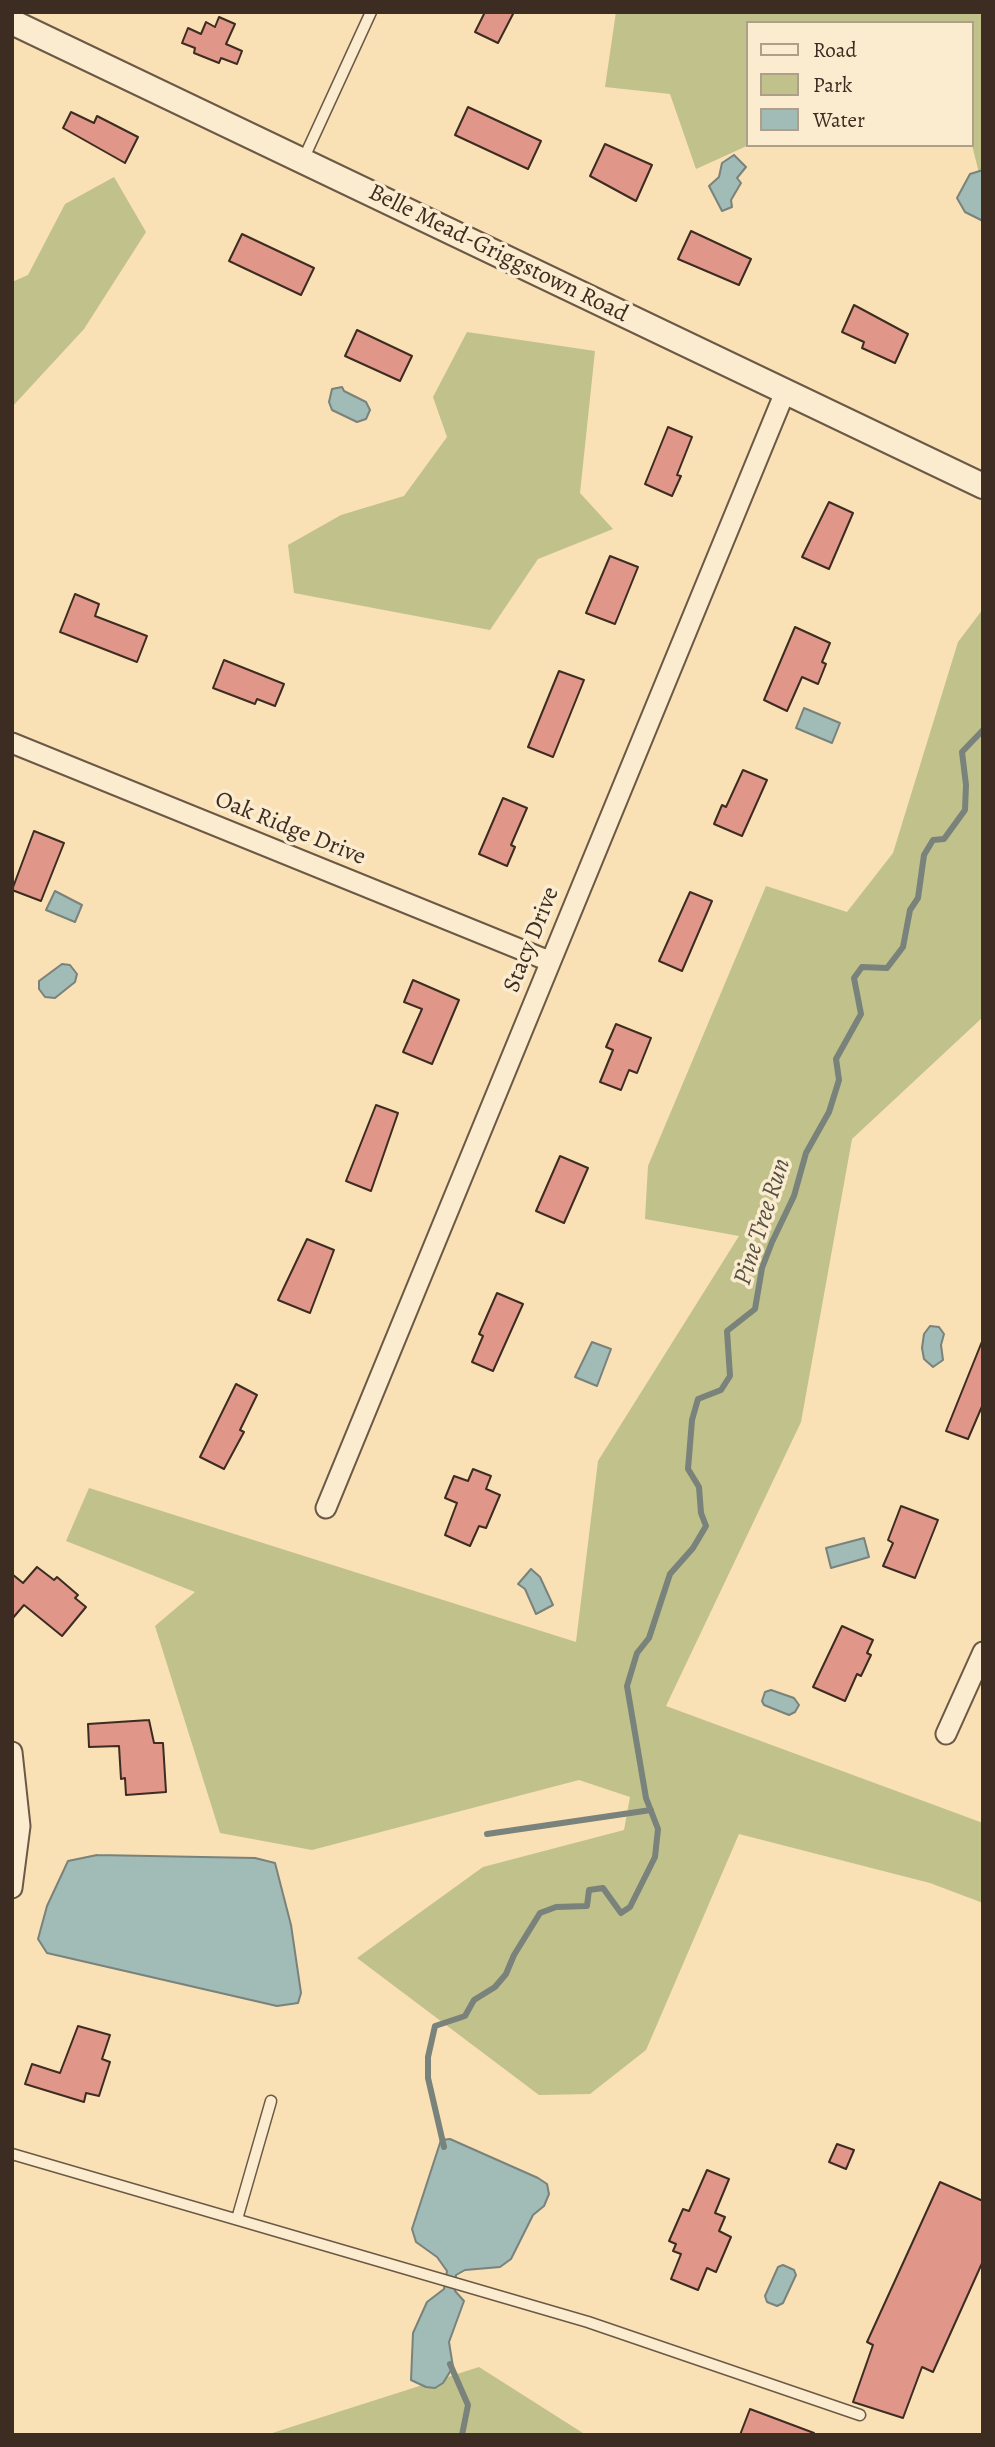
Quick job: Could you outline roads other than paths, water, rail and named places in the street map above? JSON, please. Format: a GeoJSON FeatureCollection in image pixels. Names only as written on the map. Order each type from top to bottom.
{"type":"FeatureCollection","features":[{"type":"Feature","properties":{"kind":"street","name":"Belle Mead-Griggstown Road"},"geometry":{"type":"LineString","coordinates":[[12,22],[983,486]]}},
{"type":"Feature","properties":{"kind":"street","name":"Stacy Drive"},"geometry":{"type":"LineString","coordinates":[[326,1508],[785,392]]}},
{"type":"Feature","properties":{"kind":"street","name":"Oak Ridge Drive"},"geometry":{"type":"LineString","coordinates":[[12,743],[550,961]]}},
{"type":"Feature","properties":{"kind":"street"},"geometry":{"type":"LineString","coordinates":[[946,1734],[983,1652]]}},
{"type":"Feature","properties":{"kind":"street"},"geometry":{"type":"LineString","coordinates":[[12,1752],[20,1826],[12,1888]]}},
{"type":"Feature","properties":{"kind":"lane"},"geometry":{"type":"LineString","coordinates":[[303,161],[371,12]]}},
{"type":"Feature","properties":{"kind":"lane"},"geometry":{"type":"LineString","coordinates":[[237,2219],[271,2101]]}},
{"type":"Feature","properties":{"kind":"lane"},"geometry":{"type":"LineString","coordinates":[[12,2154],[464,2284],[662,2345],[860,2414]]}},
{"type":"Feature","properties":{"kind":"water"},"geometry":{"type":"Polygon","coordinates":[[[734,155],[746,167],[737,178],[741,183],[731,200],[732,207],[722,211],[709,186],[719,177],[722,163],[734,155]]]}},
{"type":"Feature","properties":{"kind":"water"},"geometry":{"type":"Polygon","coordinates":[[[983,170],[983,221],[965,212],[957,198],[970,174],[983,170]]]}},
{"type":"Feature","properties":{"kind":"water"},"geometry":{"type":"Polygon","coordinates":[[[342,387],[344,391],[366,402],[370,410],[366,419],[357,422],[332,410],[329,402],[332,389],[342,387]]]}},
{"type":"Feature","properties":{"kind":"water"},"geometry":{"type":"Polygon","coordinates":[[[804,708],[840,723],[832,743],[796,728],[804,708]]]}},
{"type":"Feature","properties":{"kind":"water"},"geometry":{"type":"Polygon","coordinates":[[[55,891],[82,905],[75,922],[46,910],[55,891]]]}},
{"type":"Feature","properties":{"kind":"water"},"geometry":{"type":"Polygon","coordinates":[[[62,964],[70,965],[77,974],[75,982],[55,998],[45,997],[39,989],[39,981],[62,964]]]}},
{"type":"Feature","properties":{"kind":"water"},"geometry":{"type":"Polygon","coordinates":[[[930,1326],[939,1327],[944,1334],[941,1345],[943,1360],[933,1367],[924,1359],[922,1348],[924,1334],[930,1326]]]}},
{"type":"Feature","properties":{"kind":"water"},"geometry":{"type":"Polygon","coordinates":[[[592,1342],[611,1349],[597,1386],[575,1377],[592,1342]]]}},
{"type":"Feature","properties":{"kind":"water"},"geometry":{"type":"Polygon","coordinates":[[[864,1538],[869,1557],[831,1568],[826,1548],[864,1538]]]}},
{"type":"Feature","properties":{"kind":"water"},"geometry":{"type":"Polygon","coordinates":[[[531,1569],[540,1577],[553,1605],[536,1614],[525,1589],[518,1584],[531,1569]]]}},
{"type":"Feature","properties":{"kind":"water"},"geometry":{"type":"Polygon","coordinates":[[[771,1690],[794,1698],[799,1705],[795,1712],[789,1715],[764,1705],[762,1701],[765,1692],[771,1690]]]}},
{"type":"Feature","properties":{"kind":"water"},"geometry":{"type":"Polygon","coordinates":[[[97,1855],[255,1858],[275,1863],[291,1925],[301,1993],[298,2003],[277,2006],[47,1953],[38,1939],[47,1906],[68,1861],[97,1855]]]}},
{"type":"Feature","properties":{"kind":"water"},"geometry":{"type":"Polygon","coordinates":[[[450,2139],[538,2178],[547,2184],[549,2194],[544,2206],[533,2215],[511,2259],[500,2267],[465,2270],[456,2275],[455,2291],[464,2301],[449,2342],[453,2367],[443,2383],[435,2388],[411,2380],[413,2333],[427,2302],[444,2289],[447,2271],[437,2257],[416,2242],[412,2229],[441,2140],[450,2139]]]}},
{"type":"Feature","properties":{"kind":"water"},"geometry":{"type":"Polygon","coordinates":[[[783,2265],[794,2270],[796,2275],[783,2303],[777,2306],[767,2302],[765,2296],[778,2267],[783,2265]]]}},
{"type":"Feature","properties":{"kind":"waterway","name":"Pine Tree Run"},"geometry":{"type":"LineString","coordinates":[[444,2147],[428,2078],[428,2057],[435,2026],[465,2016],[474,2000],[495,1987],[506,1974],[514,1955],[540,1913],[556,1907],[587,1906],[589,1890],[603,1888],[621,1913],[630,1907],[655,1857],[658,1829],[646,1798],[627,1686],[637,1653],[649,1638],[670,1574],[693,1548],[706,1526],[701,1513],[699,1487],[688,1469],[692,1420],[698,1399],[721,1390],[730,1376],[727,1331],[755,1309],[762,1268],[794,1196],[806,1153],[829,1112],[839,1080],[836,1059],[861,1014],[854,978],[862,967],[887,968],[903,947],[910,910],[918,898],[924,855],[933,840],[944,839],[965,810],[966,785],[962,752],[983,730]]}},
{"type":"Feature","properties":{"kind":"waterway"},"geometry":{"type":"LineString","coordinates":[[487,1834],[651,1810]]}},
{"type":"Feature","properties":{"kind":"waterway"},"geometry":{"type":"LineString","coordinates":[[450,2364],[468,2405],[462,2435]]}}]}
